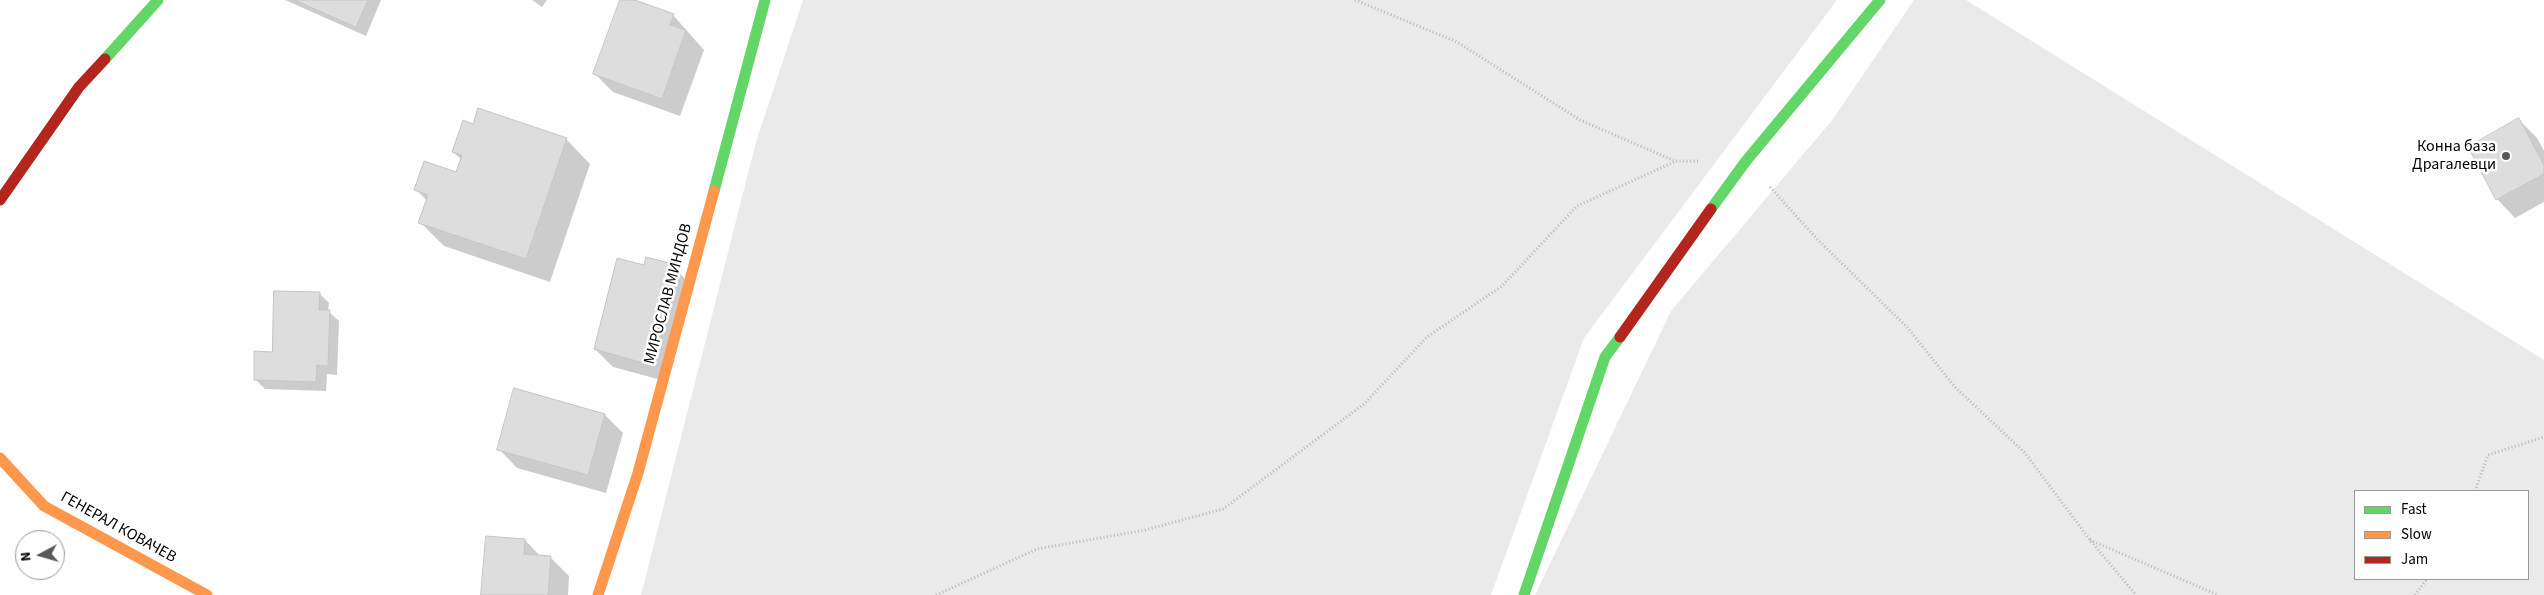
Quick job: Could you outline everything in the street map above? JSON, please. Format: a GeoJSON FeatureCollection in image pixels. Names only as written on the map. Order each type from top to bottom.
{"type":"FeatureCollection","features":[{"type":"Feature","properties":{"kind":"street"},"geometry":{"type":"LineString","coordinates":[[0,200],[79,87],[158,0]]}},
{"type":"Feature","properties":{"kind":"street","name":"МИРОСЛАВ МИНДОВ"},"geometry":{"type":"LineString","coordinates":[[598,595],[638,473],[765,0]]}},
{"type":"Feature","properties":{"kind":"street"},"geometry":{"type":"LineString","coordinates":[[1524,595],[1605,357],[1746,160],[1880,0]]}},
{"type":"Feature","properties":{"kind":"street","name":"ГЕНЕРАЛ КОВАЧЕВ"},"geometry":{"type":"LineString","coordinates":[[0,458],[44,506],[207,595]]}},
{"type":"Feature","properties":{"kind":"path"},"geometry":{"type":"LineString","coordinates":[[1355,0],[1457,42],[1580,120],[1675,161]]}},
{"type":"Feature","properties":{"kind":"path"},"geometry":{"type":"LineString","coordinates":[[936,595],[1037,549],[1145,530],[1223,509],[1364,404],[1427,337],[1502,286],[1577,206],[1675,161],[1746,160],[1817,239],[1907,327],[1955,387],[2025,453],[2090,540],[2136,595]]}},
{"type":"Feature","properties":{"kind":"path"},"geometry":{"type":"LineString","coordinates":[[2475,490],[2488,455],[2544,436]]}},
{"type":"Feature","properties":{"kind":"path"},"geometry":{"type":"LineString","coordinates":[[2090,540],[2218,595]]}},
{"type":"Feature","properties":{"kind":"path"},"geometry":{"type":"LineString","coordinates":[[2415,595],[2426,580]]}},
{"type":"Feature","properties":{"kind":"shaded area"},"geometry":{"type":"Polygon","coordinates":[[[803,0],[1837,0],[1584,338],[1491,595],[641,595],[756,142],[803,0]]]}},
{"type":"Feature","properties":{"kind":"shaded area"},"geometry":{"type":"Polygon","coordinates":[[[1914,0],[1966,0],[2544,360],[2544,595],[1535,595],[1671,311],[1833,119],[1914,0]]]}},
{"type":"Feature","properties":{"kind":"building"},"geometry":{"type":"Polygon","coordinates":[[[295,0],[368,0],[356,27],[295,0]]]}},
{"type":"Feature","properties":{"kind":"building"},"geometry":{"type":"Polygon","coordinates":[[[620,0],[635,0],[674,14],[670,25],[686,30],[662,99],[593,74],[620,0]]]}},
{"type":"Feature","properties":{"kind":"building"},"geometry":{"type":"Polygon","coordinates":[[[478,108],[567,138],[526,259],[418,223],[428,195],[414,190],[424,161],[456,172],[462,155],[452,152],[463,120],[473,124],[478,108]]]}},
{"type":"Feature","properties":{"kind":"building","name":"Конна база Драгалевци"},"geometry":{"type":"Polygon","coordinates":[[[2519,118],[2544,165],[2544,174],[2496,200],[2468,147],[2519,118]]]}},
{"type":"Feature","properties":{"kind":"building"},"geometry":{"type":"Polygon","coordinates":[[[646,257],[673,264],[647,364],[594,349],[617,258],[644,265],[646,257]]]}},
{"type":"Feature","properties":{"kind":"building"},"geometry":{"type":"Polygon","coordinates":[[[274,291],[320,292],[319,310],[330,310],[328,366],[317,365],[316,382],[254,380],[254,351],[272,352],[274,291]]]}},
{"type":"Feature","properties":{"kind":"building"},"geometry":{"type":"Polygon","coordinates":[[[514,388],[605,414],[588,475],[497,450],[514,388]]]}},
{"type":"Feature","properties":{"kind":"building"},"geometry":{"type":"Polygon","coordinates":[[[486,536],[525,539],[524,554],[551,556],[548,595],[481,595],[486,536]]]}},
{"type":"Feature","properties":{"kind":"traffic: fast"},"geometry":{"type":"LineString","coordinates":[[105,59],[158,0]]}},
{"type":"Feature","properties":{"kind":"traffic: fast"},"geometry":{"type":"LineString","coordinates":[[714,191],[765,0]]}},
{"type":"Feature","properties":{"kind":"traffic: fast"},"geometry":{"type":"LineString","coordinates":[[1711,209],[1746,161],[1880,0]]}},
{"type":"Feature","properties":{"kind":"traffic: fast"},"geometry":{"type":"LineString","coordinates":[[1524,595],[1605,357],[1620,337]]}},
{"type":"Feature","properties":{"kind":"traffic: slow"},"geometry":{"type":"LineString","coordinates":[[598,595],[638,473],[714,191]]}},
{"type":"Feature","properties":{"kind":"traffic: slow"},"geometry":{"type":"LineString","coordinates":[[0,458],[44,506],[207,595]]}},
{"type":"Feature","properties":{"kind":"traffic: jam"},"geometry":{"type":"LineString","coordinates":[[0,200],[79,87],[105,59]]}},
{"type":"Feature","properties":{"kind":"traffic: jam"},"geometry":{"type":"LineString","coordinates":[[1620,337],[1711,209]]}},
{"type":"Feature","properties":{"kind":"place","name":"Конна база Драгалевци"},"geometry":{"type":"Point","coordinates":[2506,156]}}]}
